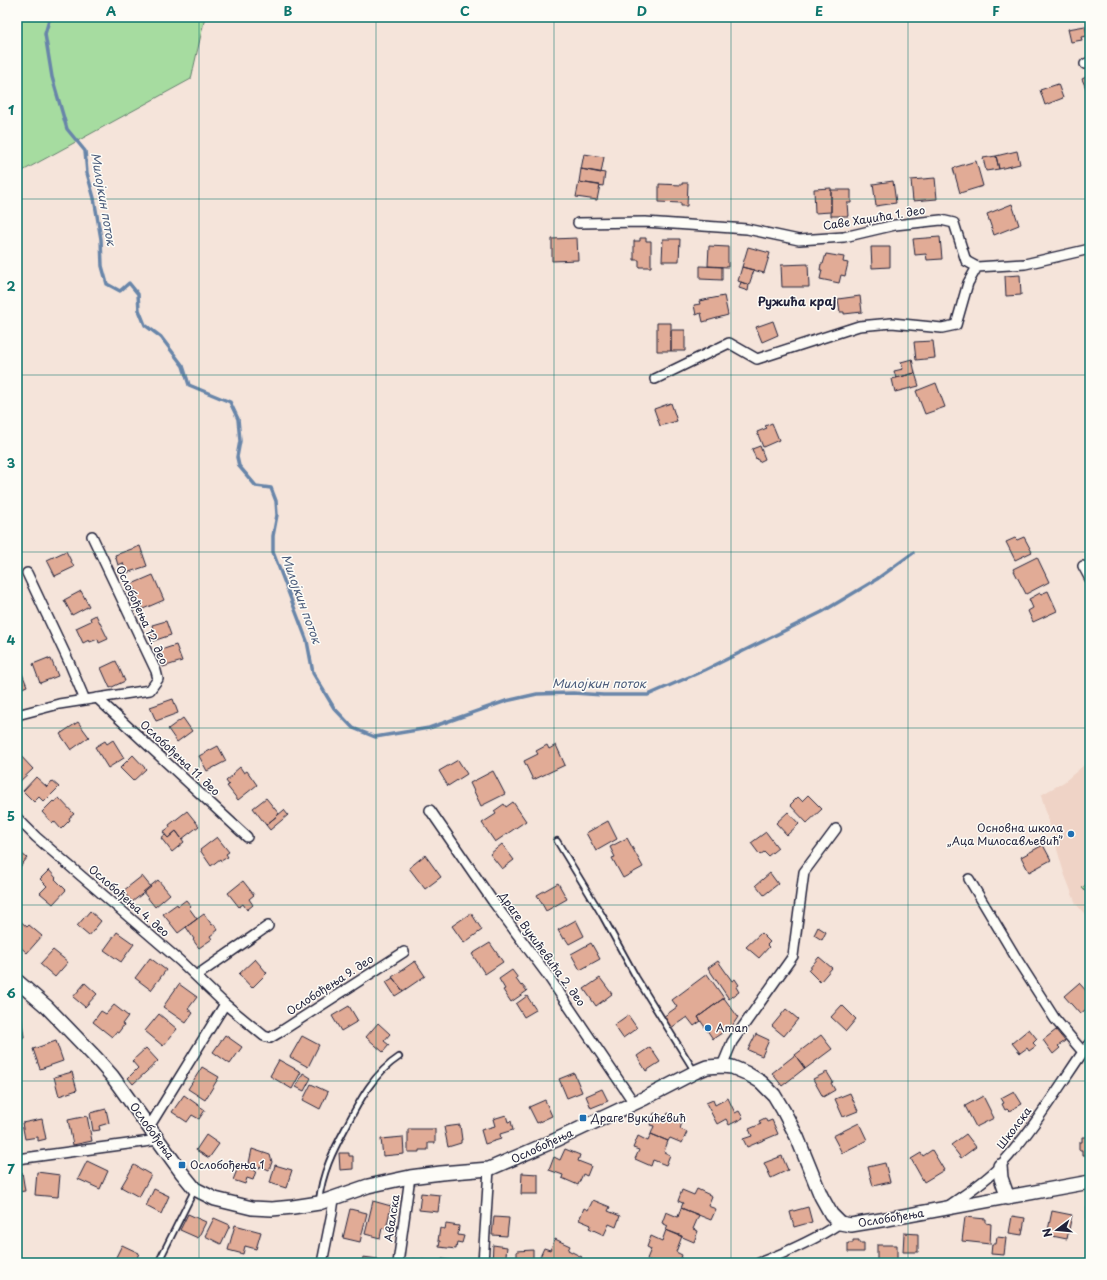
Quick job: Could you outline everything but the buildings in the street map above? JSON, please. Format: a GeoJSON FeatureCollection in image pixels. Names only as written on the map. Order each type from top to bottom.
{"type":"FeatureCollection","features":[{"type":"Feature","properties":{"kind":"street","name":"Саве Хаџића 1. део"},"geometry":{"type":"LineString","coordinates":[[578,224],[645,222],[747,229],[799,240],[844,237],[895,225],[941,220],[954,223],[966,261],[977,267]]}},
{"type":"Feature","properties":{"kind":"street"},"geometry":{"type":"LineString","coordinates":[[655,379],[729,343],[757,358],[859,326],[892,323],[942,328],[956,325],[968,283],[977,267],[1025,264],[1090,249]]}},
{"type":"Feature","properties":{"kind":"street","name":"Ослобођења 12. део"},"geometry":{"type":"LineString","coordinates":[[17,715],[59,704],[150,690],[158,679],[156,671],[92,536]]}},
{"type":"Feature","properties":{"kind":"street"},"geometry":{"type":"LineString","coordinates":[[1084,566],[1090,579]]}},
{"type":"Feature","properties":{"kind":"street"},"geometry":{"type":"LineString","coordinates":[[27,573],[66,655],[85,700]]}},
{"type":"Feature","properties":{"kind":"street","name":"Ослобођења 11. део"},"geometry":{"type":"LineString","coordinates":[[97,698],[247,837]]}},
{"type":"Feature","properties":{"kind":"street","name":"Драге Вукићевића 2. део"},"geometry":{"type":"LineString","coordinates":[[430,811],[494,903],[546,973],[634,1103]]}},
{"type":"Feature","properties":{"kind":"street","name":"Ослобођења 4. део"},"geometry":{"type":"LineString","coordinates":[[17,818],[180,960],[225,1004],[264,1036],[270,1038]]}},
{"type":"Feature","properties":{"kind":"street"},"geometry":{"type":"LineString","coordinates":[[722,1066],[732,1042],[793,956],[804,872],[836,829]]}},
{"type":"Feature","properties":{"kind":"street"},"geometry":{"type":"LineString","coordinates":[[969,879],[1055,1019],[1083,1052]]}},
{"type":"Feature","properties":{"kind":"street"},"geometry":{"type":"LineString","coordinates":[[196,976],[268,926]]}},
{"type":"Feature","properties":{"kind":"street","name":"Ослобођења 9. део"},"geometry":{"type":"LineString","coordinates":[[270,1038],[404,952]]}},
{"type":"Feature","properties":{"kind":"street","name":"Ослобођења"},"geometry":{"type":"LineString","coordinates":[[17,981],[47,1007],[93,1054],[112,1076],[195,1189],[215,1199],[252,1208],[293,1207],[319,1203],[368,1186],[441,1173],[489,1169],[556,1140],[634,1103],[694,1072],[708,1067],[722,1066],[732,1067],[746,1073],[761,1082],[774,1095],[797,1138],[821,1196],[831,1214],[840,1223],[851,1225],[942,1210],[1090,1182]]}},
{"type":"Feature","properties":{"kind":"street"},"geometry":{"type":"LineString","coordinates":[[149,1127],[225,1004]]}},
{"type":"Feature","properties":{"kind":"street","name":"Школска"},"geometry":{"type":"LineString","coordinates":[[942,1210],[983,1181],[1000,1166],[1090,1044]]}},
{"type":"Feature","properties":{"kind":"street"},"geometry":{"type":"LineString","coordinates":[[17,1159],[158,1140]]}},
{"type":"Feature","properties":{"kind":"street"},"geometry":{"type":"LineString","coordinates":[[1000,1166],[1001,1178],[1008,1198]]}},
{"type":"Feature","properties":{"kind":"street"},"geometry":{"type":"LineString","coordinates":[[483,1263],[489,1169]]}},
{"type":"Feature","properties":{"kind":"street","name":"Авалска"},"geometry":{"type":"LineString","coordinates":[[398,1263],[410,1178]]}},
{"type":"Feature","properties":{"kind":"street"},"geometry":{"type":"LineString","coordinates":[[322,1263],[334,1199]]}},
{"type":"Feature","properties":{"kind":"street"},"geometry":{"type":"LineString","coordinates":[[758,1263],[782,1254],[826,1232],[840,1223]]}},
{"type":"Feature","properties":{"kind":"lane"},"geometry":{"type":"LineString","coordinates":[[557,841],[602,915],[636,977],[694,1072]]}},
{"type":"Feature","properties":{"kind":"lane"},"geometry":{"type":"LineString","coordinates":[[319,1203],[320,1190],[326,1168],[355,1108],[377,1076],[390,1063],[399,1057]]}},
{"type":"Feature","properties":{"kind":"lane"},"geometry":{"type":"LineString","coordinates":[[158,1263],[195,1189]]}},
{"type":"Feature","properties":{"kind":"shaded area","name":"Основна школа „Аца Милосављевић”"},"geometry":{"type":"Polygon","coordinates":[[[1090,760],[1090,920],[1076,904],[1064,873],[1041,795],[1064,782],[1090,760]]]}},
{"type":"Feature","properties":{"kind":"green space"},"geometry":{"type":"Polygon","coordinates":[[[17,17],[205,17],[191,79],[17,174],[17,17]]]}},
{"type":"Feature","properties":{"kind":"green space"},"geometry":{"type":"Polygon","coordinates":[[[1090,880],[1090,896],[1082,888],[1090,880]]]}},
{"type":"Feature","properties":{"kind":"waterway","name":"Милојкин поток"},"geometry":{"type":"LineString","coordinates":[[50,17],[45,34],[52,77],[67,129],[85,151],[87,173],[94,198],[101,239],[102,266],[107,284],[120,291],[129,283],[138,294],[139,310],[145,325],[161,337],[183,366],[189,385],[230,402],[238,419],[240,441],[237,457],[239,466],[256,486],[271,488],[276,501],[277,515],[273,536],[273,552],[307,641],[313,673],[334,708],[353,728],[375,737],[429,728],[506,701],[537,694],[573,693],[648,695],[705,670],[822,612],[877,579],[913,553]]}},
{"type":"Feature","properties":{"kind":"place","name":"Основна школа „Аца Милосављевић”"},"geometry":{"type":"Point","coordinates":[1071,834]}},
{"type":"Feature","properties":{"kind":"place","name":"Aman"},"geometry":{"type":"Point","coordinates":[708,1028]}},
{"type":"Feature","properties":{"kind":"place","name":"Драге Вукићевић"},"geometry":{"type":"Point","coordinates":[583,1118]}},
{"type":"Feature","properties":{"kind":"place","name":"Ослобођења 1"},"geometry":{"type":"Point","coordinates":[182,1165]}},
{"type":"Feature","properties":{"kind":"district","name":"Ружића крај"},"geometry":{"type":"Point","coordinates":[797,302]}}]}
